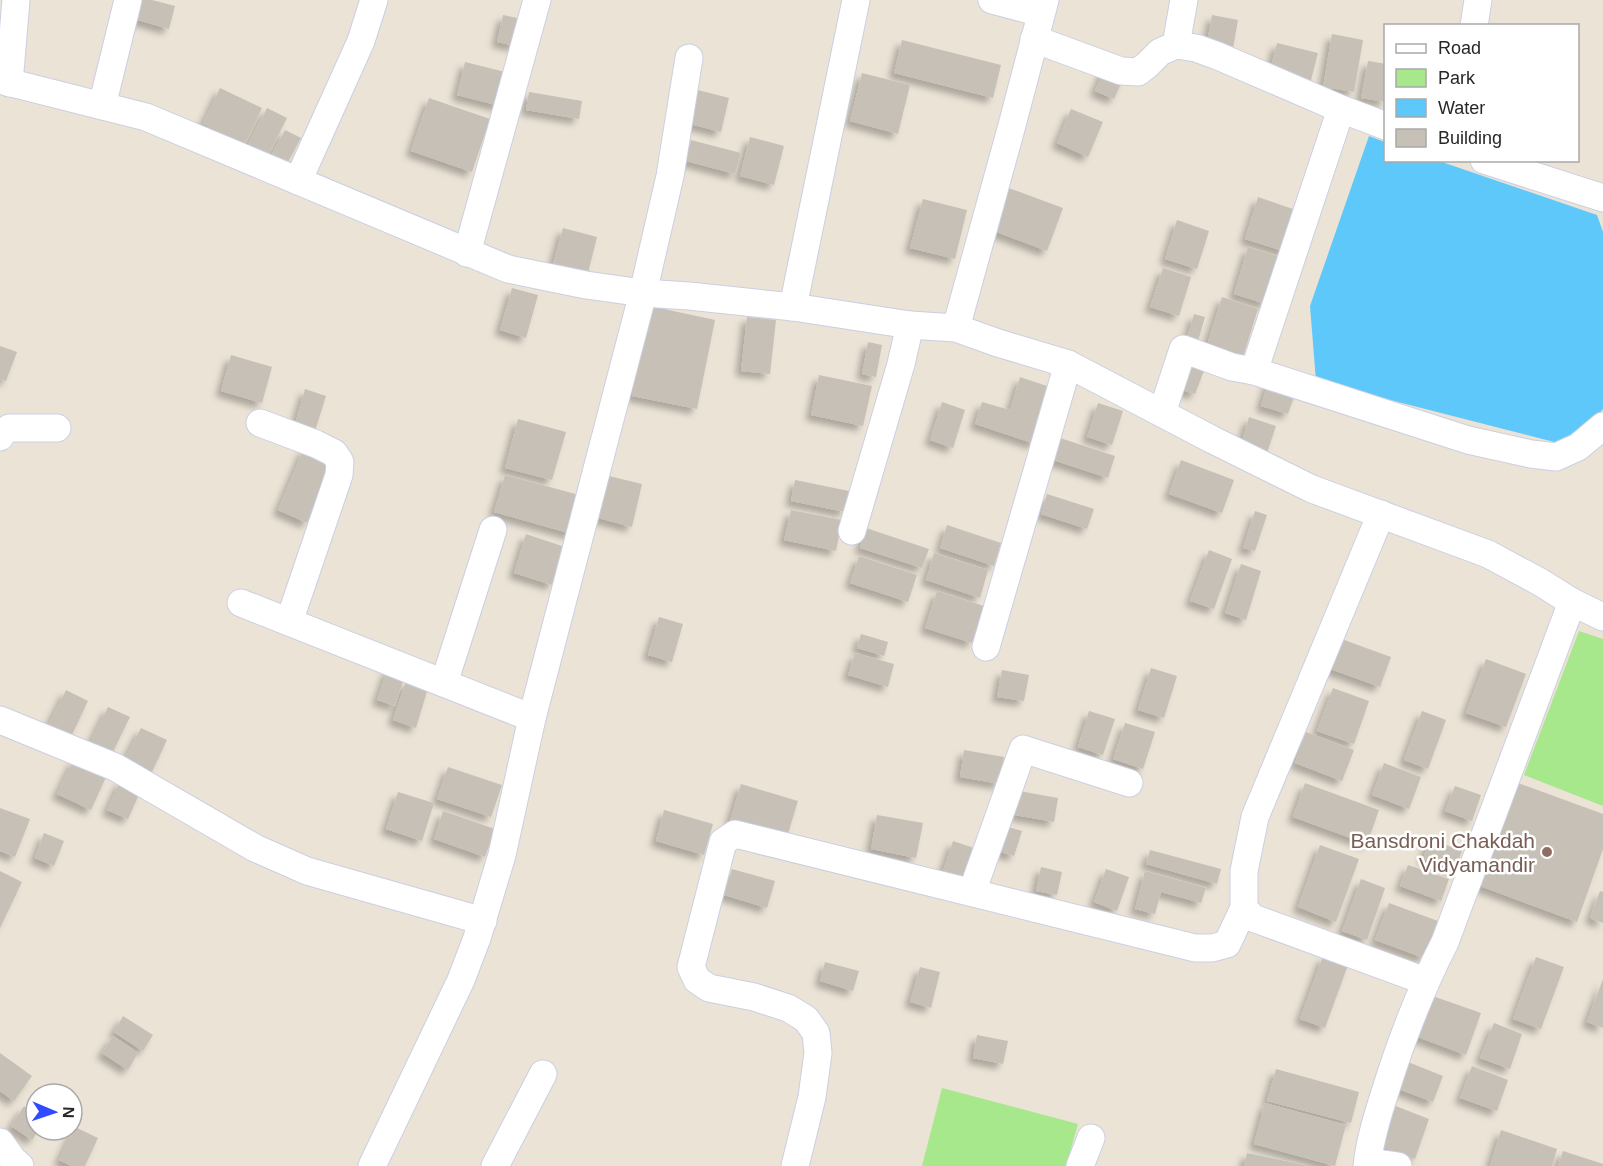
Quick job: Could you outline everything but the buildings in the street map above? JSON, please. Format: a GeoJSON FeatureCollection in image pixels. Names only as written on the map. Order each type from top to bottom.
{"type":"FeatureCollection","features":[{"type":"Feature","properties":{"kind":"street"},"geometry":{"type":"LineString","coordinates":[[16,0],[5,82],[146,117],[508,269],[586,285],[644,293],[793,307],[910,325],[956,328],[1068,364],[1312,489],[1488,554],[1603,617]]}},
{"type":"Feature","properties":{"kind":"street"},"geometry":{"type":"LineString","coordinates":[[102,106],[128,0]]}},
{"type":"Feature","properties":{"kind":"street"},"geometry":{"type":"LineString","coordinates":[[298,181],[361,40],[374,0]]}},
{"type":"Feature","properties":{"kind":"street"},"geometry":{"type":"LineString","coordinates":[[467,253],[537,0]]}},
{"type":"Feature","properties":{"kind":"street"},"geometry":{"type":"LineString","coordinates":[[793,307],[856,0]]}},
{"type":"Feature","properties":{"kind":"street"},"geometry":{"type":"LineString","coordinates":[[956,328],[1043,6],[992,0]]}},
{"type":"Feature","properties":{"kind":"street"},"geometry":{"type":"LineString","coordinates":[[1176,45],[1184,0]]}},
{"type":"Feature","properties":{"kind":"street"},"geometry":{"type":"LineString","coordinates":[[1474,24],[1478,0]]}},
{"type":"Feature","properties":{"kind":"street"},"geometry":{"type":"LineString","coordinates":[[1034,39],[1121,70],[1138,72],[1160,52],[1176,45],[1196,48],[1384,125]]}},
{"type":"Feature","properties":{"kind":"street"},"geometry":{"type":"LineString","coordinates":[[372,1166],[461,980],[483,921],[502,855],[532,718],[644,293],[670,176],[689,58]]}},
{"type":"Feature","properties":{"kind":"street"},"geometry":{"type":"LineString","coordinates":[[1254,371],[1341,109]]}},
{"type":"Feature","properties":{"kind":"street"},"geometry":{"type":"LineString","coordinates":[[1490,162],[1603,198]]}},
{"type":"Feature","properties":{"kind":"street"},"geometry":{"type":"LineString","coordinates":[[852,531],[901,364],[910,325]]}},
{"type":"Feature","properties":{"kind":"street"},"geometry":{"type":"LineString","coordinates":[[1162,414],[1183,350],[1468,440],[1531,454],[1556,458],[1578,447],[1603,426]]}},
{"type":"Feature","properties":{"kind":"street"},"geometry":{"type":"LineString","coordinates":[[986,646],[1068,364]]}},
{"type":"Feature","properties":{"kind":"street"},"geometry":{"type":"LineString","coordinates":[[260,423],[316,444],[334,453],[340,462],[339,475],[289,622]]}},
{"type":"Feature","properties":{"kind":"street"},"geometry":{"type":"LineString","coordinates":[[0,436],[9,428],[57,428]]}},
{"type":"Feature","properties":{"kind":"street"},"geometry":{"type":"LineString","coordinates":[[795,1166],[812,1097],[818,1053],[816,1034],[806,1019],[788,1008],[754,997],[709,988],[697,980],[690,967],[723,842],[735,834],[752,837],[1195,948],[1212,948],[1227,944],[1244,908],[1244,871],[1255,817],[1381,514]]}},
{"type":"Feature","properties":{"kind":"street"},"geometry":{"type":"LineString","coordinates":[[444,683],[493,530]]}},
{"type":"Feature","properties":{"kind":"street"},"geometry":{"type":"LineString","coordinates":[[1398,1166],[1377,1163],[1368,1166],[1369,1150],[1380,1110],[1425,981],[1445,942],[1572,602]]}},
{"type":"Feature","properties":{"kind":"street"},"geometry":{"type":"LineString","coordinates":[[242,603],[532,718]]}},
{"type":"Feature","properties":{"kind":"street"},"geometry":{"type":"LineString","coordinates":[[0,720],[116,767],[255,848],[307,871],[483,921]]}},
{"type":"Feature","properties":{"kind":"street"},"geometry":{"type":"LineString","coordinates":[[972,892],[1023,749],[1129,783]]}},
{"type":"Feature","properties":{"kind":"street"},"geometry":{"type":"LineString","coordinates":[[1244,908],[1253,918],[1425,981]]}},
{"type":"Feature","properties":{"kind":"street"},"geometry":{"type":"LineString","coordinates":[[495,1166],[543,1074]]}},
{"type":"Feature","properties":{"kind":"street"},"geometry":{"type":"LineString","coordinates":[[1080,1166],[1091,1138]]}},
{"type":"Feature","properties":{"kind":"street"},"geometry":{"type":"LineString","coordinates":[[0,1142],[18,1165]]}},
{"type":"Feature","properties":{"kind":"green space"},"geometry":{"type":"Polygon","coordinates":[[[1579,631],[1603,639],[1603,806],[1524,775],[1579,631]]]}},
{"type":"Feature","properties":{"kind":"green space"},"geometry":{"type":"Polygon","coordinates":[[[942,1088],[1078,1124],[1066,1166],[922,1166],[942,1088]]]}},
{"type":"Feature","properties":{"kind":"water"},"geometry":{"type":"Polygon","coordinates":[[[1369,136],[1384,142],[1384,162],[1442,162],[1597,215],[1603,232],[1603,409],[1570,446],[1316,381],[1310,306],[1369,136]]]}},
{"type":"Feature","properties":{"kind":"place","name":"Bansdroni Chakdah Vidyamandir"},"geometry":{"type":"Point","coordinates":[1547,852]}}]}
